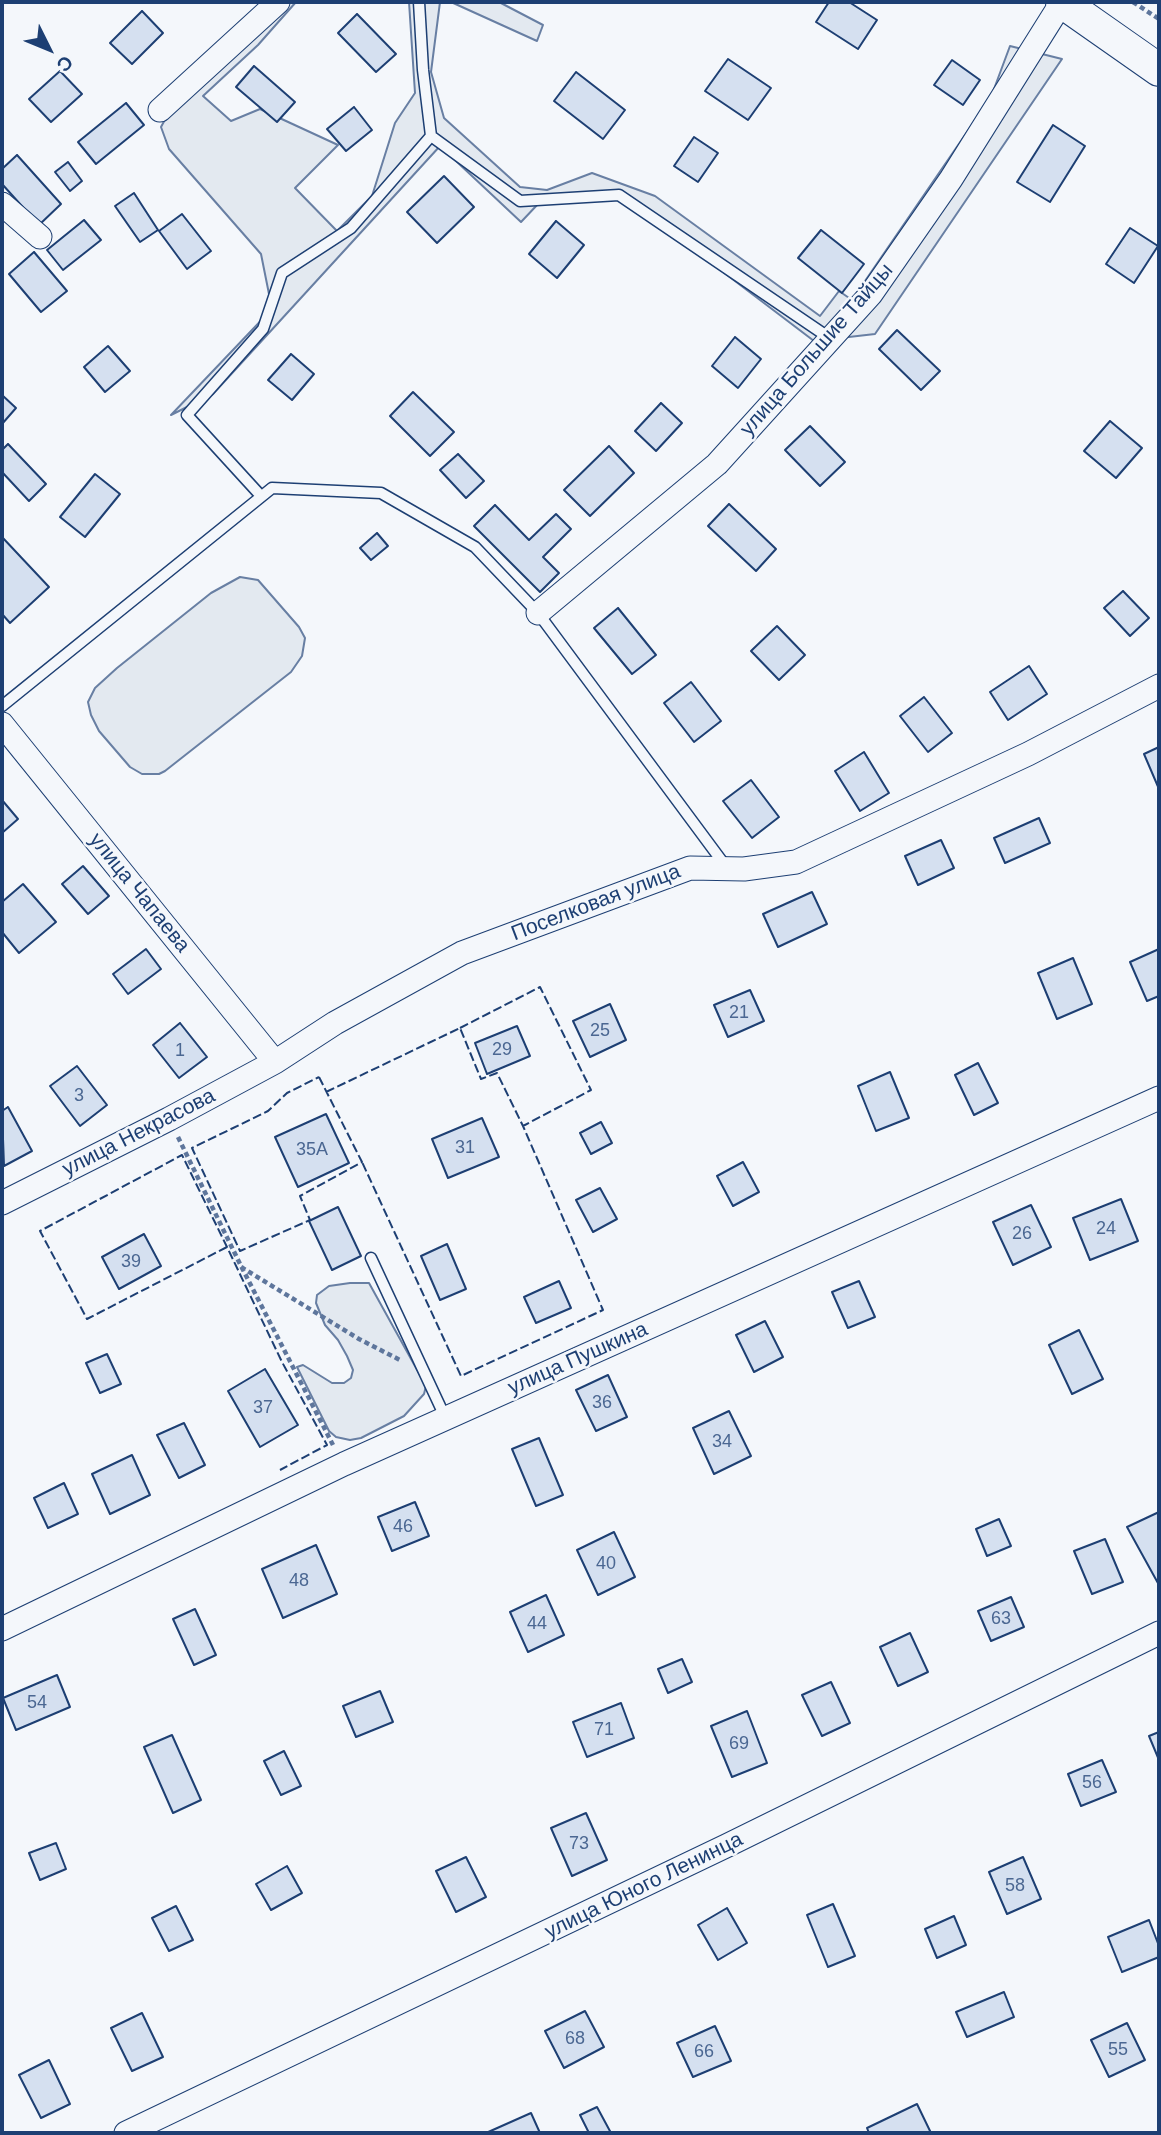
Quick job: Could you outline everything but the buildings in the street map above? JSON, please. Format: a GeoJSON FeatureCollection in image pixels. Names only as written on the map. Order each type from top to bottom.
{"type":"FeatureCollection","features":[{"type":"Feature","properties":{"kind":"main road"},"geometry":{"type":"LineString","coordinates":[[1062,2],[1159,70]]}},
{"type":"Feature","properties":{"kind":"street"},"geometry":{"type":"LineString","coordinates":[[160,110],[278,2]]}},
{"type":"Feature","properties":{"kind":"street","name":"улица Большие Тайцы"},"geometry":{"type":"LineString","coordinates":[[538,612],[717,464],[871,294],[951,179],[1062,2]]}},
{"type":"Feature","properties":{"kind":"street"},"geometry":{"type":"LineString","coordinates":[[2,204],[40,237]]}},
{"type":"Feature","properties":{"kind":"street","name":"Поселковая улица"},"geometry":{"type":"LineString","coordinates":[[275,1062],[335,1023],[462,953],[690,868],[744,869],[796,862],[1028,754],[1159,686]]}},
{"type":"Feature","properties":{"kind":"street","name":"улица Чапаева"},"geometry":{"type":"LineString","coordinates":[[2,724],[275,1062]]}},
{"type":"Feature","properties":{"kind":"street","name":"улица Некрасова"},"geometry":{"type":"LineString","coordinates":[[2,1203],[275,1062]]}},
{"type":"Feature","properties":{"kind":"street","name":"улица Пушкина"},"geometry":{"type":"LineString","coordinates":[[2,1629],[344,1464],[1159,1098]]}},
{"type":"Feature","properties":{"kind":"street","name":"улица Юного Ленинца"},"geometry":{"type":"LineString","coordinates":[[126,2133],[726,1846],[1159,1633]]}},
{"type":"Feature","properties":{"kind":"lane"},"geometry":{"type":"LineString","coordinates":[[419,2],[431,136],[520,201],[619,195],[831,339]]}},
{"type":"Feature","properties":{"kind":"lane"},"geometry":{"type":"LineString","coordinates":[[261,496],[187,415],[263,329],[282,273],[351,228],[431,136]]}},
{"type":"Feature","properties":{"kind":"lane"},"geometry":{"type":"LineString","coordinates":[[2,706],[272,488],[381,493],[475,547],[538,612],[728,869]]}},
{"type":"Feature","properties":{"kind":"lane"},"geometry":{"type":"LineString","coordinates":[[372,1258],[446,1419]]}},
{"type":"Feature","properties":{"kind":"path"},"geometry":{"type":"LineString","coordinates":[[1133,2],[1159,19]]}},
{"type":"Feature","properties":{"kind":"path"},"geometry":{"type":"LineString","coordinates":[[169,1119],[241,1266],[344,1464]]}},
{"type":"Feature","properties":{"kind":"path"},"geometry":{"type":"LineString","coordinates":[[241,1266],[359,1339],[424,1372]]}},
{"type":"Feature","properties":{"kind":"shaded area"},"geometry":{"type":"Polygon","coordinates":[[[270,2],[296,2],[258,45],[203,96],[231,121],[260,109],[338,145],[295,188],[337,231],[372,196],[395,123],[415,93],[409,2],[440,2],[431,72],[444,118],[520,187],[547,190],[592,173],[655,196],[820,316],[839,291],[852,300],[991,97],[1010,46],[1062,59],[875,334],[814,341],[623,196],[539,203],[521,222],[440,146],[213,394],[171,415],[272,309],[261,254],[169,149],[161,127],[195,64],[270,2]]]}},
{"type":"Feature","properties":{"kind":"shaded area"},"geometry":{"type":"Polygon","coordinates":[[[451,2],[499,2],[543,25],[537,41],[451,2]]]}},
{"type":"Feature","properties":{"kind":"shaded area"},"geometry":{"type":"Polygon","coordinates":[[[240,577],[258,580],[299,627],[305,638],[302,656],[291,672],[165,771],[159,774],[142,774],[130,767],[99,731],[88,702],[95,688],[117,668],[211,593],[240,577]]]}},
{"type":"Feature","properties":{"kind":"shaded area"},"geometry":{"type":"Polygon","coordinates":[[[369,1283],[426,1386],[424,1394],[404,1416],[361,1438],[350,1440],[336,1437],[329,1431],[297,1367],[303,1365],[332,1383],[344,1383],[351,1378],[353,1370],[347,1356],[325,1325],[316,1303],[317,1295],[329,1286],[369,1283]]]}},
{"type":"Feature","properties":{"kind":"fence"},"geometry":{"type":"LineString","coordinates":[[460,1028],[540,987],[591,1090],[523,1126]]}},
{"type":"Feature","properties":{"kind":"fence"},"geometry":{"type":"LineString","coordinates":[[326,1092],[460,1028],[481,1079],[497,1073],[603,1310],[461,1376],[362,1162]]}},
{"type":"Feature","properties":{"kind":"fence"},"geometry":{"type":"LineString","coordinates":[[319,1077],[362,1162],[300,1196],[310,1220],[240,1251],[192,1148],[268,1111],[287,1093],[319,1077]]}},
{"type":"Feature","properties":{"kind":"fence"},"geometry":{"type":"LineString","coordinates":[[227,1247],[87,1319],[40,1231],[182,1155],[227,1247],[282,1362],[327,1445],[280,1470]]}}]}
